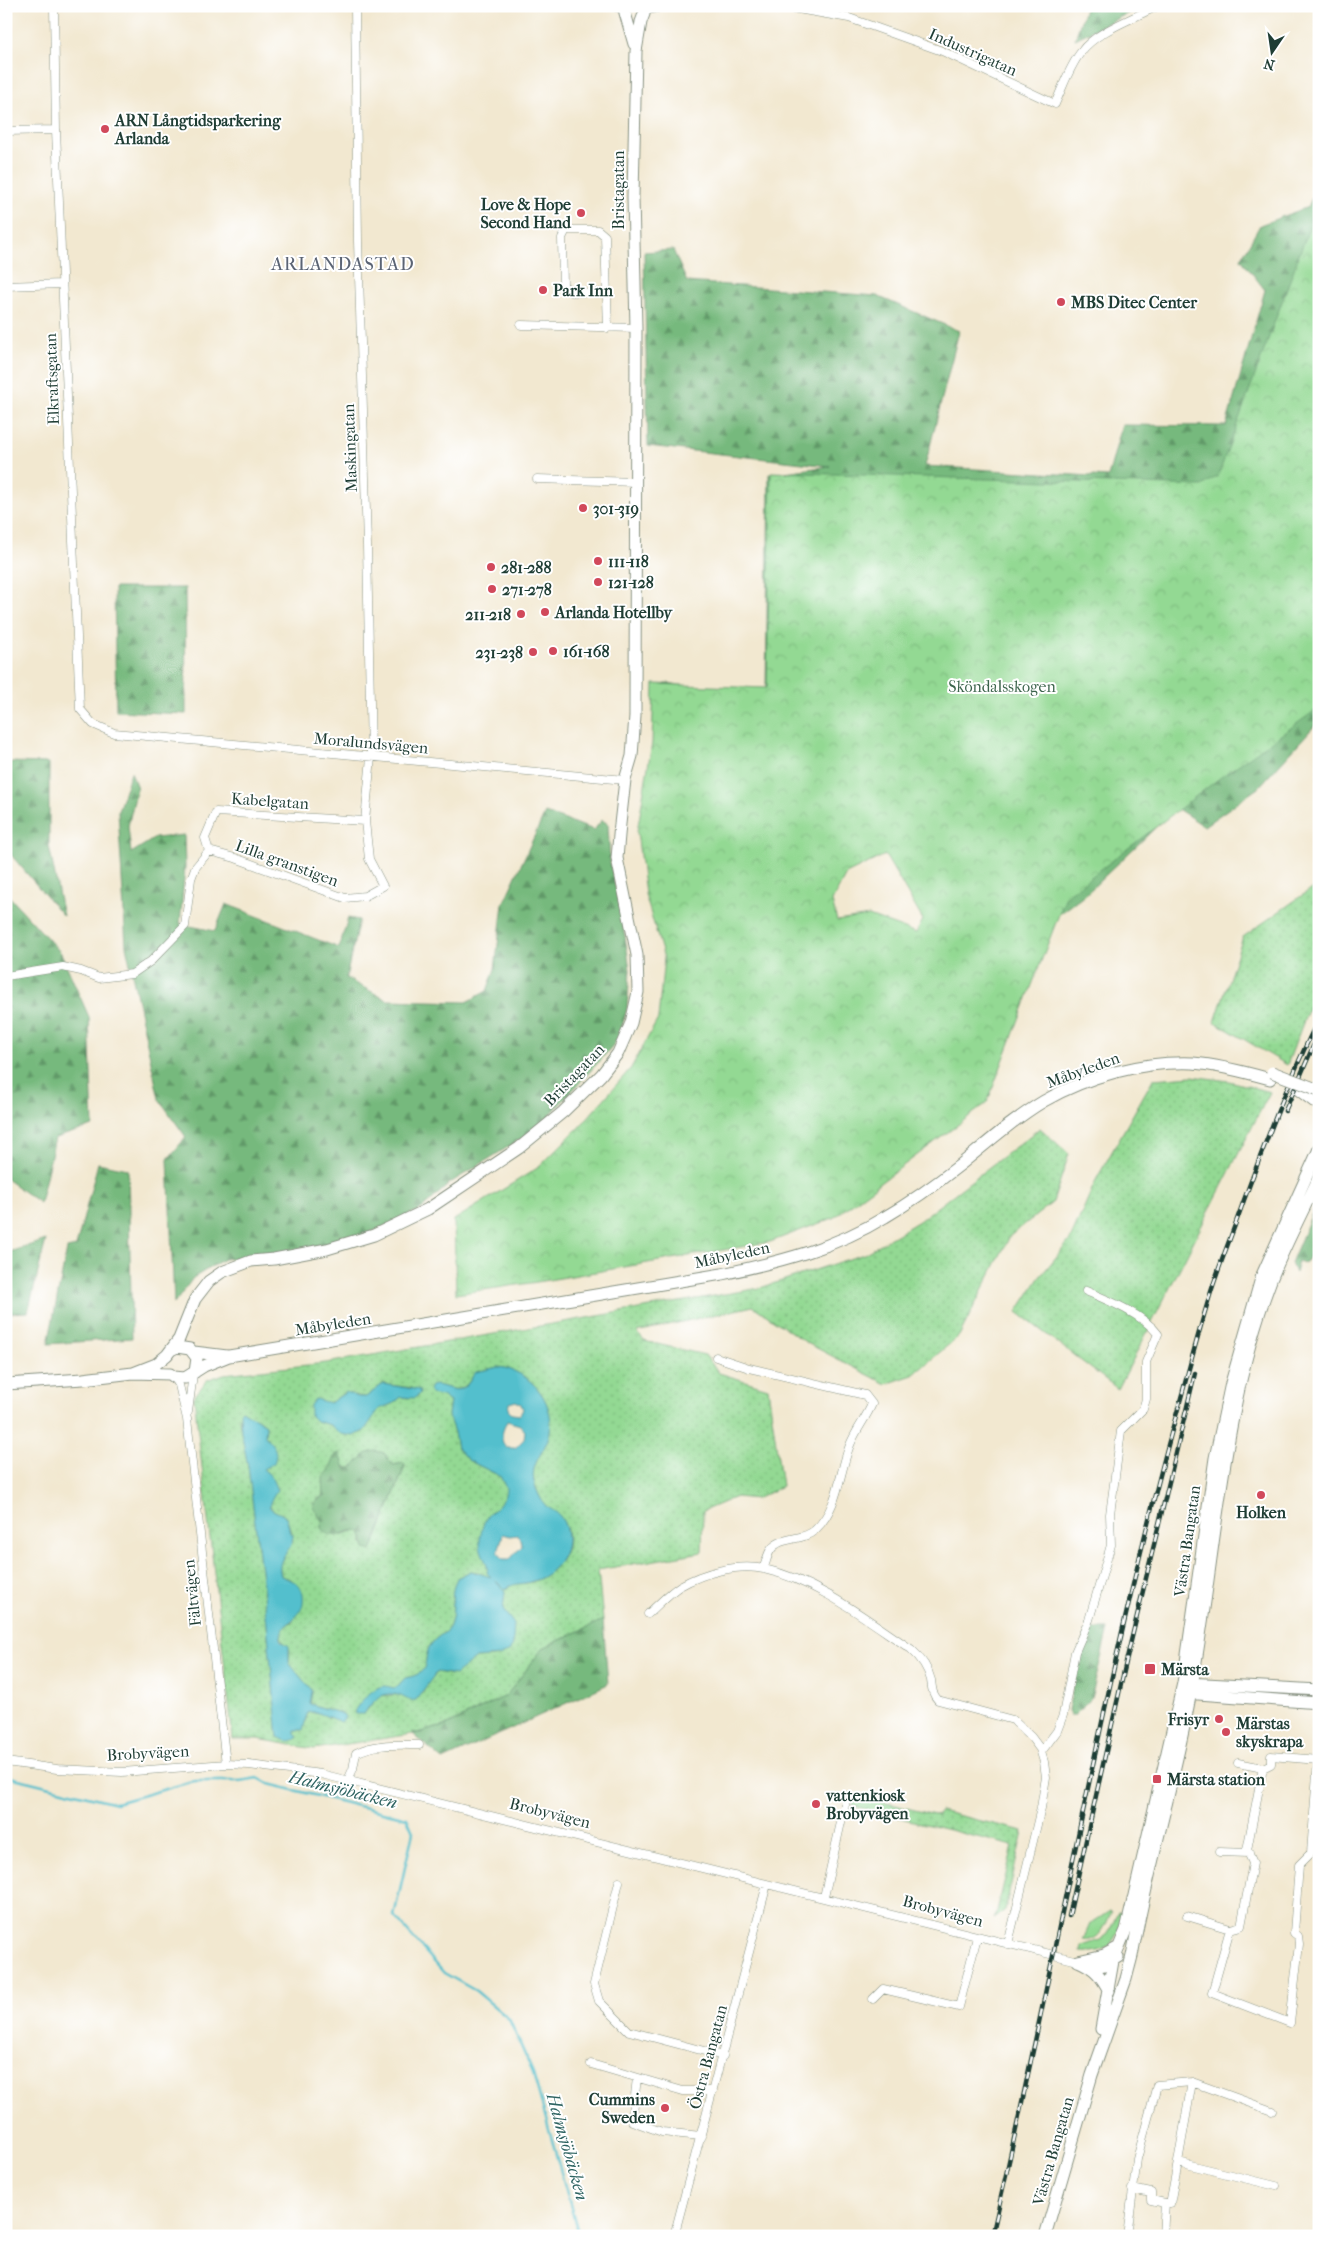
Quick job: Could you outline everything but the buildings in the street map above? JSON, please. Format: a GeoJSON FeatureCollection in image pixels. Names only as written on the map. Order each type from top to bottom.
{"type":"FeatureCollection","features":[{"type":"Feature","properties":{"kind":"street","name":"Elkraftsgatan"},"geometry":{"type":"LineString","coordinates":[[54,6],[56,130],[80,708],[93,724],[114,733]]}},
{"type":"Feature","properties":{"kind":"street","name":"Maskingatan"},"geometry":{"type":"LineString","coordinates":[[355,6],[358,241],[371,757],[365,821],[370,859],[383,886]]}},
{"type":"Feature","properties":{"kind":"street"},"geometry":{"type":"LineString","coordinates":[[647,10],[666,6]]}},
{"type":"Feature","properties":{"kind":"street","name":"Industrigatan"},"geometry":{"type":"LineString","coordinates":[[760,6],[792,8],[849,18],[942,51],[1055,104],[1075,60],[1087,45],[1097,37],[1158,6]]}},
{"type":"Feature","properties":{"kind":"street","name":"Bristagatan"},"geometry":{"type":"LineString","coordinates":[[620,9],[634,16],[647,10]]}},
{"type":"Feature","properties":{"kind":"street","name":"Bristagatan"},"geometry":{"type":"LineString","coordinates":[[620,9],[636,51]]}},
{"type":"Feature","properties":{"kind":"street","name":"Bristagatan"},"geometry":{"type":"LineString","coordinates":[[169,1353],[179,1340],[195,1299],[209,1282],[234,1266],[251,1261],[274,1259],[327,1249],[374,1235],[428,1210],[519,1148],[563,1112],[601,1075],[618,1053],[631,1023],[638,992],[638,955],[617,858],[626,780],[632,756],[635,716],[636,328],[633,196],[636,51],[640,22],[647,10]]}},
{"type":"Feature","properties":{"kind":"street"},"geometry":{"type":"LineString","coordinates":[[6,131],[56,130]]}},
{"type":"Feature","properties":{"kind":"street"},"geometry":{"type":"LineString","coordinates":[[607,293],[570,292],[563,285],[562,238],[566,230],[598,230],[605,236],[607,293],[608,328]]}},
{"type":"Feature","properties":{"kind":"street"},"geometry":{"type":"LineString","coordinates":[[6,286],[62,284]]}},
{"type":"Feature","properties":{"kind":"street"},"geometry":{"type":"LineString","coordinates":[[521,325],[636,328]]}},
{"type":"Feature","properties":{"kind":"street"},"geometry":{"type":"LineString","coordinates":[[537,479],[636,482]]}},
{"type":"Feature","properties":{"kind":"street","name":"Moralundsvägen"},"geometry":{"type":"LineString","coordinates":[[114,733],[626,780]]}},
{"type":"Feature","properties":{"kind":"street","name":"Kabelgatan"},"geometry":{"type":"LineString","coordinates":[[209,851],[205,838],[216,812],[365,821]]}},
{"type":"Feature","properties":{"kind":"street"},"geometry":{"type":"LineString","coordinates":[[6,976],[63,967],[100,978],[132,974],[151,961],[185,926],[191,880],[195,868],[209,851]]}},
{"type":"Feature","properties":{"kind":"street","name":"Lilla granstigen"},"geometry":{"type":"LineString","coordinates":[[209,851],[235,858],[346,898],[365,896],[383,886]]}},
{"type":"Feature","properties":{"kind":"street","name":"Måbyleden"},"geometry":{"type":"LineString","coordinates":[[6,1384],[83,1379],[133,1373],[172,1375],[185,1378],[229,1356],[722,1274],[786,1260],[844,1238],[884,1218],[934,1185],[1044,1101],[1071,1088],[1127,1070],[1174,1063],[1228,1062],[1247,1065],[1319,1097]]}},
{"type":"Feature","properties":{"kind":"street","name":"Måbyleden"},"geometry":{"type":"LineString","coordinates":[[1271,1076],[1319,1090]]}},
{"type":"Feature","properties":{"kind":"street"},"geometry":{"type":"LineString","coordinates":[[1296,1088],[1319,1105]]}},
{"type":"Feature","properties":{"kind":"street","name":"Västra Bangatan"},"geometry":{"type":"LineString","coordinates":[[1108,1958],[1119,1947],[1126,1930],[1187,1688],[1215,1458],[1231,1383],[1262,1275],[1319,1149]]}},
{"type":"Feature","properties":{"kind":"street","name":"Västra Bangatan"},"geometry":{"type":"LineString","coordinates":[[1114,1993],[1126,1980],[1138,1926],[1187,1688],[1224,1462],[1240,1387],[1271,1280],[1319,1177]]}},
{"type":"Feature","properties":{"kind":"street"},"geometry":{"type":"LineString","coordinates":[[1041,1752],[1057,1731],[1063,1715],[1075,1652],[1089,1620],[1112,1544],[1110,1514],[1121,1432],[1143,1409],[1146,1399],[1146,1362],[1158,1334],[1140,1318],[1086,1291]]}},
{"type":"Feature","properties":{"kind":"street","name":"Bristagatan"},"geometry":{"type":"LineString","coordinates":[[189,1315],[187,1330],[192,1350]]}},
{"type":"Feature","properties":{"kind":"street","name":"Måbyleden"},"geometry":{"type":"LineString","coordinates":[[133,1373],[156,1364],[177,1347],[229,1356]]}},
{"type":"Feature","properties":{"kind":"street"},"geometry":{"type":"LineString","coordinates":[[192,1350],[198,1364],[194,1373]]}},
{"type":"Feature","properties":{"kind":"street"},"geometry":{"type":"LineString","coordinates":[[169,1353],[166,1362],[172,1375]]}},
{"type":"Feature","properties":{"kind":"street"},"geometry":{"type":"LineString","coordinates":[[716,1357],[749,1368],[865,1395],[872,1404],[849,1448],[836,1495],[827,1514],[815,1530],[805,1536],[779,1542],[771,1550],[764,1569]]}},
{"type":"Feature","properties":{"kind":"street","name":"Fältvägen"},"geometry":{"type":"LineString","coordinates":[[188,1419],[194,1373]]}},
{"type":"Feature","properties":{"kind":"street","name":"Fältvägen"},"geometry":{"type":"LineString","coordinates":[[172,1375],[179,1385],[188,1419],[226,1764]]}},
{"type":"Feature","properties":{"kind":"street"},"geometry":{"type":"LineString","coordinates":[[648,1614],[678,1587],[705,1574],[737,1568],[764,1569],[816,1588],[918,1654],[927,1670],[933,1693],[938,1700],[1013,1720],[1031,1737],[1041,1752],[1046,1777],[1041,1808],[1008,1944]]}},
{"type":"Feature","properties":{"kind":"street"},"geometry":{"type":"LineString","coordinates":[[1187,1688],[1319,1690]]}},
{"type":"Feature","properties":{"kind":"street"},"geometry":{"type":"LineString","coordinates":[[1187,1688],[1319,1703]]}},
{"type":"Feature","properties":{"kind":"street"},"geometry":{"type":"LineString","coordinates":[[348,1780],[353,1769],[356,1753],[366,1748],[387,1745],[419,1745]]}},
{"type":"Feature","properties":{"kind":"street"},"geometry":{"type":"LineString","coordinates":[[1230,1929],[1212,1993],[1290,2023],[1299,1944],[1298,1936],[1294,1933],[1299,1865],[1311,1853],[1318,1760],[1271,1756],[1271,1764],[1263,1768],[1238,1763]]}},
{"type":"Feature","properties":{"kind":"street","name":"Brobyvägen"},"geometry":{"type":"LineString","coordinates":[[6,1762],[57,1769],[122,1772],[226,1764],[274,1766],[348,1780],[824,1897],[1078,1961],[1093,1967]]}},
{"type":"Feature","properties":{"kind":"street"},"geometry":{"type":"LineString","coordinates":[[1187,1916],[1230,1929],[1240,1926],[1253,1863],[1247,1850],[1263,1768]]}},
{"type":"Feature","properties":{"kind":"street"},"geometry":{"type":"LineString","coordinates":[[824,1897],[847,1796]]}},
{"type":"Feature","properties":{"kind":"street"},"geometry":{"type":"LineString","coordinates":[[1219,1852],[1249,1853]]}},
{"type":"Feature","properties":{"kind":"street"},"geometry":{"type":"LineString","coordinates":[[619,1882],[594,1984],[599,2001],[629,2031],[722,2056]]}},
{"type":"Feature","properties":{"kind":"street","name":"Östra Bangatan"},"geometry":{"type":"LineString","coordinates":[[674,2236],[766,1884]]}},
{"type":"Feature","properties":{"kind":"street","name":"Västra Bangatan"},"geometry":{"type":"LineString","coordinates":[[1108,1958],[1123,1954],[1138,1926]]}},
{"type":"Feature","properties":{"kind":"street"},"geometry":{"type":"LineString","coordinates":[[873,1999],[883,1989],[959,2007],[978,1937]]}},
{"type":"Feature","properties":{"kind":"street"},"geometry":{"type":"LineString","coordinates":[[1093,1967],[1104,1965],[1108,1958]]}},
{"type":"Feature","properties":{"kind":"street","name":"Västra Bangatan"},"geometry":{"type":"LineString","coordinates":[[1045,2236],[1119,1980],[1117,1968],[1108,1958]]}},
{"type":"Feature","properties":{"kind":"street","name":"Brobyvägen"},"geometry":{"type":"LineString","coordinates":[[1078,1961],[1108,1958]]}},
{"type":"Feature","properties":{"kind":"street"},"geometry":{"type":"LineString","coordinates":[[1093,1967],[1114,1993]]}},
{"type":"Feature","properties":{"kind":"street"},"geometry":{"type":"LineString","coordinates":[[591,2064],[683,2091],[713,2091]]}},
{"type":"Feature","properties":{"kind":"street"},"geometry":{"type":"LineString","coordinates":[[637,2078],[632,2121],[662,2132],[701,2136]]}},
{"type":"Feature","properties":{"kind":"street"},"geometry":{"type":"LineString","coordinates":[[1132,2189],[1151,2193],[1151,2200],[1170,2204],[1192,2082]]}},
{"type":"Feature","properties":{"kind":"street"},"geometry":{"type":"LineString","coordinates":[[1127,2236],[1137,2159],[1157,2085],[1192,2082],[1272,2111]]}},
{"type":"Feature","properties":{"kind":"street"},"geometry":{"type":"LineString","coordinates":[[1178,2162],[1276,2186]]}},
{"type":"Feature","properties":{"kind":"street"},"geometry":{"type":"LineString","coordinates":[[1163,2236],[1165,2203]]}},
{"type":"Feature","properties":{"kind":"green space"},"geometry":{"type":"Polygon","coordinates":[[[1086,6],[1143,6],[1075,39],[1086,6]]]}},
{"type":"Feature","properties":{"kind":"green space"},"geometry":{"type":"Polygon","coordinates":[[[1319,183],[1319,721],[1258,788],[1204,826],[1176,808],[1085,895],[1033,934],[658,686],[669,683],[695,688],[766,689],[769,474],[830,466],[648,446],[644,252],[673,250],[687,282],[877,296],[959,331],[925,466],[1108,477],[1122,425],[1226,426],[1265,290],[1241,259],[1260,225],[1308,207],[1319,183]]]}},
{"type":"Feature","properties":{"kind":"green space","name":"Sköndalsskogen"},"geometry":{"type":"Polygon","coordinates":[[[1319,201],[1319,708],[1221,777],[1066,896],[987,1103],[833,1218],[770,1242],[456,1294],[454,1220],[539,1167],[583,1123],[631,1068],[658,1019],[664,958],[645,894],[637,832],[652,743],[654,684],[767,688],[771,472],[1202,486],[1218,476],[1319,201]],[[885,855],[846,874],[832,901],[837,921],[869,916],[916,933],[923,920],[885,855]]]}},
{"type":"Feature","properties":{"kind":"green space"},"geometry":{"type":"Polygon","coordinates":[[[114,588],[185,588],[186,714],[116,711],[114,588]]]}},
{"type":"Feature","properties":{"kind":"green space"},"geometry":{"type":"Polygon","coordinates":[[[6,762],[49,763],[49,846],[63,916],[6,849],[6,762]]]}},
{"type":"Feature","properties":{"kind":"green space"},"geometry":{"type":"Polygon","coordinates":[[[131,772],[137,788],[128,826],[131,853],[155,838],[184,835],[185,867],[180,924],[215,931],[226,904],[339,948],[348,918],[359,920],[346,978],[387,1000],[467,1002],[487,991],[495,969],[503,904],[545,813],[594,830],[602,820],[608,824],[610,863],[623,923],[630,970],[627,1009],[619,1038],[537,1129],[450,1183],[423,1208],[359,1238],[287,1252],[224,1259],[193,1278],[174,1304],[168,1159],[186,1137],[159,1099],[126,946],[118,811],[131,772]]]}},
{"type":"Feature","properties":{"kind":"green space"},"geometry":{"type":"Polygon","coordinates":[[[1314,887],[1319,889],[1319,981],[1287,1065],[1215,1022],[1243,937],[1314,887]]]}},
{"type":"Feature","properties":{"kind":"green space"},"geometry":{"type":"Polygon","coordinates":[[[6,893],[61,953],[89,1017],[93,1126],[55,1138],[40,1203],[6,1179],[6,893]]]}},
{"type":"Feature","properties":{"kind":"green space"},"geometry":{"type":"Polygon","coordinates":[[[1192,1076],[1229,1081],[1270,1092],[1118,1389],[1017,1312],[1039,1278],[1070,1240],[1096,1180],[1153,1079],[1192,1076]]]}},
{"type":"Feature","properties":{"kind":"green space"},"geometry":{"type":"Polygon","coordinates":[[[1040,1128],[1069,1154],[1053,1202],[1010,1236],[959,1336],[913,1375],[886,1384],[807,1343],[753,1306],[637,1332],[644,1341],[705,1355],[719,1373],[768,1388],[782,1486],[756,1499],[736,1497],[703,1511],[702,1552],[598,1570],[603,1620],[543,1648],[506,1696],[448,1725],[413,1734],[314,1749],[258,1739],[233,1739],[194,1397],[207,1380],[224,1374],[326,1363],[760,1288],[864,1254],[919,1221],[1040,1128]],[[498,1367],[476,1372],[462,1388],[453,1389],[435,1385],[431,1386],[431,1394],[442,1396],[450,1402],[448,1415],[457,1448],[468,1460],[500,1476],[507,1488],[506,1495],[485,1522],[480,1541],[488,1570],[512,1583],[522,1584],[543,1577],[552,1570],[560,1562],[568,1542],[564,1523],[543,1503],[538,1494],[533,1475],[535,1464],[548,1439],[549,1414],[546,1402],[540,1391],[521,1375],[498,1367]],[[383,1384],[366,1397],[342,1394],[334,1401],[327,1403],[316,1421],[330,1425],[347,1436],[359,1434],[379,1409],[394,1403],[401,1397],[409,1398],[412,1388],[383,1384]],[[242,1410],[239,1421],[248,1466],[264,1594],[278,1737],[295,1733],[295,1730],[303,1730],[309,1712],[343,1714],[310,1704],[312,1691],[289,1663],[290,1650],[282,1641],[281,1634],[282,1630],[294,1620],[292,1580],[281,1576],[279,1565],[293,1541],[287,1518],[274,1511],[270,1503],[274,1494],[271,1476],[263,1469],[269,1442],[265,1436],[266,1425],[242,1410]],[[384,1453],[358,1461],[356,1467],[350,1469],[342,1465],[342,1459],[330,1466],[324,1495],[317,1500],[314,1508],[322,1521],[321,1527],[337,1536],[356,1530],[360,1531],[363,1536],[363,1545],[377,1538],[405,1466],[403,1463],[393,1465],[384,1453]],[[471,1571],[457,1578],[450,1627],[435,1639],[429,1648],[424,1668],[415,1676],[405,1678],[396,1688],[375,1690],[358,1705],[364,1714],[378,1696],[423,1693],[427,1682],[438,1672],[451,1675],[476,1658],[493,1657],[510,1651],[514,1624],[503,1610],[505,1591],[478,1572],[471,1571]]]}},
{"type":"Feature","properties":{"kind":"green space"},"geometry":{"type":"Polygon","coordinates":[[[98,1163],[128,1169],[132,1338],[48,1344],[67,1249],[76,1247],[98,1163]]]}},
{"type":"Feature","properties":{"kind":"green space"},"geometry":{"type":"Polygon","coordinates":[[[1319,1197],[1319,1241],[1305,1263],[1298,1261],[1295,1273],[1291,1263],[1319,1197]]]}},
{"type":"Feature","properties":{"kind":"green space"},"geometry":{"type":"Polygon","coordinates":[[[46,1240],[28,1312],[6,1313],[6,1253],[46,1240]]]}},
{"type":"Feature","properties":{"kind":"green space"},"geometry":{"type":"Polygon","coordinates":[[[376,1451],[384,1453],[393,1465],[403,1463],[405,1466],[371,1551],[365,1549],[363,1536],[360,1531],[355,1530],[335,1535],[326,1533],[321,1528],[322,1521],[314,1508],[314,1503],[324,1496],[323,1477],[329,1471],[336,1454],[340,1454],[345,1468],[350,1468],[365,1455],[376,1451]]]}},
{"type":"Feature","properties":{"kind":"green space"},"geometry":{"type":"Polygon","coordinates":[[[603,1620],[608,1684],[443,1760],[413,1734],[448,1725],[506,1696],[543,1648],[603,1620]]]}},
{"type":"Feature","properties":{"kind":"green space"},"geometry":{"type":"Polygon","coordinates":[[[1108,1629],[1091,1699],[1075,1715],[1070,1715],[1068,1710],[1084,1638],[1088,1631],[1108,1629]]]}},
{"type":"Feature","properties":{"kind":"green space"},"geometry":{"type":"Polygon","coordinates":[[[856,1795],[938,1816],[940,1811],[1023,1831],[1005,1910],[993,1919],[997,1911],[1013,1846],[853,1806],[856,1795]]]}},
{"type":"Feature","properties":{"kind":"green space"},"geometry":{"type":"Polygon","coordinates":[[[1110,1911],[1107,1922],[1098,1936],[1093,1939],[1083,1940],[1090,1924],[1110,1911]]]}},
{"type":"Feature","properties":{"kind":"green space"},"geometry":{"type":"Polygon","coordinates":[[[1118,1912],[1125,1913],[1112,1943],[1100,1950],[1081,1952],[1082,1946],[1100,1940],[1108,1934],[1118,1912]]]}},
{"type":"Feature","properties":{"kind":"water"},"geometry":{"type":"Polygon","coordinates":[[[498,1367],[510,1370],[531,1382],[540,1392],[546,1403],[550,1414],[551,1427],[548,1439],[535,1465],[533,1476],[544,1504],[556,1512],[564,1523],[567,1537],[565,1551],[553,1570],[544,1577],[512,1585],[505,1589],[493,1579],[505,1591],[503,1610],[514,1624],[510,1651],[499,1656],[476,1658],[455,1675],[438,1672],[416,1700],[410,1700],[395,1694],[383,1695],[374,1701],[364,1714],[356,1714],[355,1710],[367,1695],[384,1686],[396,1688],[405,1678],[415,1676],[424,1668],[429,1648],[435,1639],[450,1627],[453,1611],[452,1596],[457,1578],[471,1571],[491,1577],[487,1573],[480,1536],[486,1518],[503,1499],[506,1488],[500,1476],[468,1460],[457,1448],[448,1415],[450,1402],[442,1396],[431,1394],[429,1390],[431,1386],[435,1385],[457,1390],[462,1389],[476,1372],[498,1367]],[[516,1401],[509,1403],[508,1410],[512,1414],[520,1415],[523,1409],[521,1404],[516,1401]],[[507,1421],[502,1435],[504,1445],[507,1448],[515,1448],[524,1439],[525,1431],[520,1425],[507,1421]],[[503,1534],[498,1552],[503,1559],[510,1559],[522,1546],[521,1539],[517,1535],[503,1534]]]}},
{"type":"Feature","properties":{"kind":"water"},"geometry":{"type":"Polygon","coordinates":[[[383,1384],[419,1390],[420,1393],[415,1398],[401,1397],[394,1403],[379,1409],[364,1431],[353,1436],[341,1434],[330,1425],[316,1421],[310,1415],[310,1405],[315,1399],[330,1403],[346,1392],[358,1397],[366,1397],[383,1384]]]}},
{"type":"Feature","properties":{"kind":"water"},"geometry":{"type":"Polygon","coordinates":[[[242,1410],[266,1425],[265,1436],[276,1454],[274,1463],[263,1469],[271,1476],[277,1490],[272,1498],[270,1507],[287,1518],[290,1533],[293,1534],[290,1546],[280,1564],[281,1576],[300,1587],[303,1595],[303,1604],[297,1616],[287,1624],[281,1634],[281,1641],[289,1646],[289,1663],[312,1691],[310,1704],[343,1714],[345,1717],[341,1722],[316,1712],[309,1712],[303,1730],[295,1730],[298,1737],[291,1741],[278,1737],[264,1594],[248,1466],[241,1431],[240,1412],[242,1410]]]}},
{"type":"Feature","properties":{"kind":"waterway","name":"Halmsjöbäcken"},"geometry":{"type":"LineString","coordinates":[[6,1776],[116,1803],[194,1781],[240,1781],[258,1778],[269,1784],[407,1818],[413,1832],[394,1916],[444,1973],[476,1991],[509,2019],[533,2073],[579,2236]]}},
{"type":"Feature","properties":{"kind":"railway"},"geometry":{"type":"LineString","coordinates":[[992,2236],[1037,2034],[1122,1630],[1172,1430],[1218,1271],[1279,1108],[1319,1018]]}},
{"type":"Feature","properties":{"kind":"railway"},"geometry":{"type":"LineString","coordinates":[[1285,1111],[1315,1042]]}},
{"type":"Feature","properties":{"kind":"railway"},"geometry":{"type":"LineString","coordinates":[[1069,1916],[1126,1662],[1195,1373]]}},
{"type":"Feature","properties":{"kind":"place","name":"ARN Långtidsparkering Arlanda"},"geometry":{"type":"Point","coordinates":[105,129]}},
{"type":"Feature","properties":{"kind":"place","name":"Love & Hope Second Hand"},"geometry":{"type":"Point","coordinates":[581,213]}},
{"type":"Feature","properties":{"kind":"place","name":"Park Inn"},"geometry":{"type":"Point","coordinates":[543,290]}},
{"type":"Feature","properties":{"kind":"place","name":"MBS Ditec Center"},"geometry":{"type":"Point","coordinates":[1061,302]}},
{"type":"Feature","properties":{"kind":"place","name":"301-319"},"geometry":{"type":"Point","coordinates":[583,508]}},
{"type":"Feature","properties":{"kind":"place","name":"111-118"},"geometry":{"type":"Point","coordinates":[598,561]}},
{"type":"Feature","properties":{"kind":"place","name":"281-288"},"geometry":{"type":"Point","coordinates":[491,567]}},
{"type":"Feature","properties":{"kind":"place","name":"121-128"},"geometry":{"type":"Point","coordinates":[598,582]}},
{"type":"Feature","properties":{"kind":"place","name":"271-278"},"geometry":{"type":"Point","coordinates":[492,589]}},
{"type":"Feature","properties":{"kind":"place","name":"Arlanda Hotellby"},"geometry":{"type":"Point","coordinates":[545,612]}},
{"type":"Feature","properties":{"kind":"place","name":"211-218"},"geometry":{"type":"Point","coordinates":[521,614]}},
{"type":"Feature","properties":{"kind":"place","name":"161-168"},"geometry":{"type":"Point","coordinates":[553,651]}},
{"type":"Feature","properties":{"kind":"place","name":"231-238"},"geometry":{"type":"Point","coordinates":[533,652]}},
{"type":"Feature","properties":{"kind":"place","name":"Holken"},"geometry":{"type":"Point","coordinates":[1261,1495]}},
{"type":"Feature","properties":{"kind":"place","name":"Märsta"},"geometry":{"type":"Point","coordinates":[1150,1669]}},
{"type":"Feature","properties":{"kind":"place","name":"Frisyr"},"geometry":{"type":"Point","coordinates":[1219,1719]}},
{"type":"Feature","properties":{"kind":"place","name":"Märstas skyskrapa"},"geometry":{"type":"Point","coordinates":[1226,1732]}},
{"type":"Feature","properties":{"kind":"place","name":"Märsta station"},"geometry":{"type":"Point","coordinates":[1157,1779]}},
{"type":"Feature","properties":{"kind":"place","name":"vattenkiosk Brobyvägen"},"geometry":{"type":"Point","coordinates":[816,1804]}},
{"type":"Feature","properties":{"kind":"place","name":"Cummins Sweden"},"geometry":{"type":"Point","coordinates":[665,2108]}},
{"type":"Feature","properties":{"kind":"district","name":"ARLANDASTAD"},"geometry":{"type":"Point","coordinates":[343,264]}}]}
